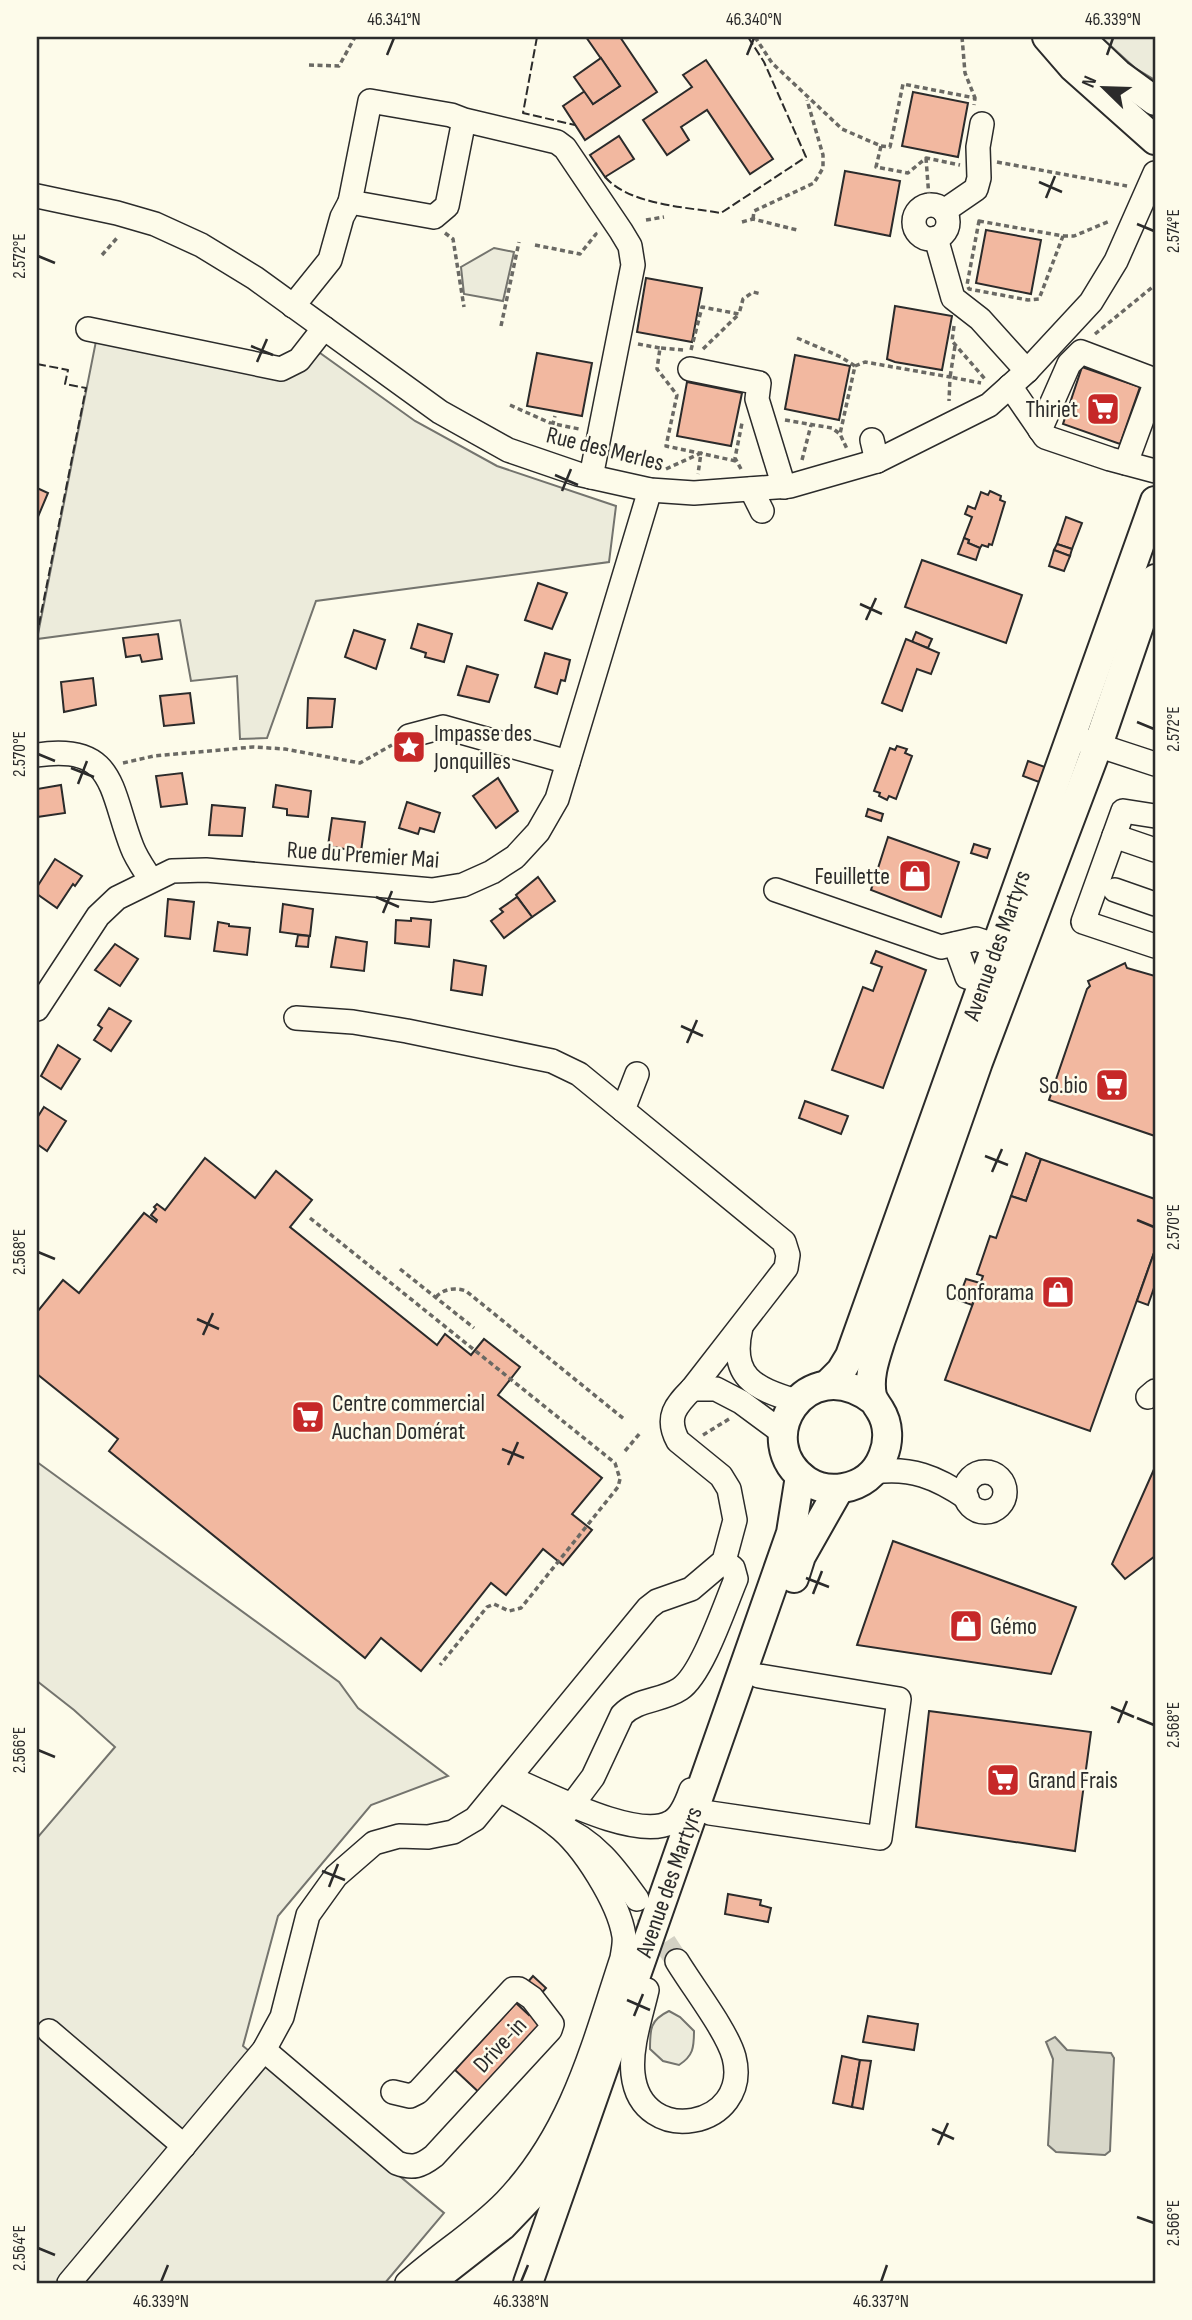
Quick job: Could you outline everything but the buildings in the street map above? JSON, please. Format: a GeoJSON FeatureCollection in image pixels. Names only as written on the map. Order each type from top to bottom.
{"type":"FeatureCollection","features":[{"type":"Feature","properties":{"kind":"main road"},"geometry":{"type":"LineString","coordinates":[[1047,37],[1073,67],[1155,140]]}},
{"type":"Feature","properties":{"kind":"main road"},"geometry":{"type":"LineString","coordinates":[[1079,37],[1118,74],[1155,102]]}},
{"type":"Feature","properties":{"kind":"main road","name":"Avenue des Martyrs"},"geometry":{"type":"LineString","coordinates":[[873,1400],[870,1382],[881,1339],[978,1062],[1085,741],[1155,501]]}},
{"type":"Feature","properties":{"kind":"main road","name":"Avenue des Martyrs"},"geometry":{"type":"LineString","coordinates":[[828,1384],[841,1371],[850,1356],[997,946],[1155,579]]}},
{"type":"Feature","properties":{"kind":"main road"},"geometry":{"type":"LineString","coordinates":[[828,1384],[860,1390],[873,1400],[885,1420],[887,1432],[885,1454],[873,1472],[864,1481],[839,1489],[812,1484],[800,1476],[790,1464],[784,1449],[783,1433],[787,1416],[796,1401],[816,1387],[828,1384]]}},
{"type":"Feature","properties":{"kind":"main road","name":"Avenue des Martyrs"},"geometry":{"type":"LineString","coordinates":[[542,2283],[710,1813],[791,1534],[800,1476]]}},
{"type":"Feature","properties":{"kind":"main road","name":"Avenue des Martyrs"},"geometry":{"type":"LineString","coordinates":[[528,2283],[754,1666],[802,1556],[839,1489]]}},
{"type":"Feature","properties":{"kind":"main road"},"geometry":{"type":"LineString","coordinates":[[429,2283],[502,2226],[544,2182],[580,2138]]}},
{"type":"Feature","properties":{"kind":"street"},"geometry":{"type":"LineString","coordinates":[[293,306],[330,260],[342,217],[350,202],[370,101],[451,115],[547,138],[565,148],[630,246],[633,265],[591,477]]}},
{"type":"Feature","properties":{"kind":"street"},"geometry":{"type":"LineString","coordinates":[[978,117],[979,178],[976,189],[937,208],[948,219],[946,230],[936,238],[953,298],[980,319],[1019,378],[1045,437],[1155,471]]}},
{"type":"Feature","properties":{"kind":"street"},"geometry":{"type":"LineString","coordinates":[[350,202],[434,218],[447,206],[464,120]]}},
{"type":"Feature","properties":{"kind":"street","name":"Rue des Merles"},"geometry":{"type":"LineString","coordinates":[[37,196],[155,224],[201,246],[255,278],[440,412],[508,450],[591,477],[654,481],[694,493],[748,483],[784,487],[989,405],[1019,378],[1091,302],[1116,261],[1146,184]]}},
{"type":"Feature","properties":{"kind":"street"},"geometry":{"type":"LineString","coordinates":[[88,329],[281,369],[299,360],[324,328]]}},
{"type":"Feature","properties":{"kind":"street"},"geometry":{"type":"LineString","coordinates":[[1040,430],[1069,364],[1081,352],[1155,382],[1126,463]]}},
{"type":"Feature","properties":{"kind":"street"},"geometry":{"type":"LineString","coordinates":[[690,359],[760,383],[757,399],[784,487]]}},
{"type":"Feature","properties":{"kind":"street","name":"Rue du Premier Mai"},"geometry":{"type":"LineString","coordinates":[[37,1009],[98,916],[117,898],[172,871],[206,870],[432,890],[464,885],[515,857],[538,832],[557,799],[654,481]]}},
{"type":"Feature","properties":{"kind":"street"},"geometry":{"type":"LineString","coordinates":[[748,483],[762,511]]}},
{"type":"Feature","properties":{"kind":"street"},"geometry":{"type":"LineString","coordinates":[[409,736],[443,727],[568,762]]}},
{"type":"Feature","properties":{"kind":"street"},"geometry":{"type":"LineString","coordinates":[[1085,741],[1155,764]]}},
{"type":"Feature","properties":{"kind":"street"},"geometry":{"type":"LineString","coordinates":[[37,755],[59,751],[80,754],[97,764],[115,792],[132,848],[150,880]]}},
{"type":"Feature","properties":{"kind":"street"},"geometry":{"type":"LineString","coordinates":[[1155,817],[1122,811],[1083,922],[1155,946]]}},
{"type":"Feature","properties":{"kind":"street"},"geometry":{"type":"LineString","coordinates":[[1114,836],[1155,850]]}},
{"type":"Feature","properties":{"kind":"street"},"geometry":{"type":"LineString","coordinates":[[776,890],[940,947],[976,939],[997,946]]}},
{"type":"Feature","properties":{"kind":"street"},"geometry":{"type":"LineString","coordinates":[[1115,890],[1155,904]]}},
{"type":"Feature","properties":{"kind":"street"},"geometry":{"type":"LineString","coordinates":[[954,944],[967,977],[984,982],[978,1062]]}},
{"type":"Feature","properties":{"kind":"street"},"geometry":{"type":"LineString","coordinates":[[69,2283],[264,2050],[282,2017],[308,1915],[336,1876],[374,1843],[399,1836],[428,1837],[453,1832],[475,1819],[648,1608],[657,1601],[691,1589],[724,1561],[735,1520],[729,1489],[721,1476],[678,1441],[673,1433],[676,1406],[786,1268],[788,1255],[784,1242],[579,1074],[552,1061],[407,1031],[296,1018]]}},
{"type":"Feature","properties":{"kind":"street"},"geometry":{"type":"LineString","coordinates":[[623,1110],[637,1074]]}},
{"type":"Feature","properties":{"kind":"street"},"geometry":{"type":"LineString","coordinates":[[742,1325],[736,1346],[738,1364],[748,1379],[766,1392],[796,1401]]}},
{"type":"Feature","properties":{"kind":"street"},"geometry":{"type":"LineString","coordinates":[[692,1389],[716,1389],[741,1402],[783,1433]]}},
{"type":"Feature","properties":{"kind":"street"},"geometry":{"type":"LineString","coordinates":[[873,1472],[897,1469],[969,1489],[912,1461],[899,1451],[887,1432]]}},
{"type":"Feature","properties":{"kind":"street"},"geometry":{"type":"LineString","coordinates":[[557,1825],[593,1777],[627,1709],[669,1695],[691,1680],[736,1579],[733,1568],[724,1561]]}},
{"type":"Feature","properties":{"kind":"street"},"geometry":{"type":"LineString","coordinates":[[505,1784],[573,1804],[623,1824],[653,1828],[673,1821],[686,1802],[725,1696],[754,1666],[898,1699],[880,1838],[710,1813]]}},
{"type":"Feature","properties":{"kind":"street"},"geometry":{"type":"LineString","coordinates":[[593,1777],[591,1795],[595,1806],[604,1817]]}},
{"type":"Feature","properties":{"kind":"street"},"geometry":{"type":"LineString","coordinates":[[407,2283],[471,2235],[535,2169],[559,2131],[575,2096],[622,1958],[624,1936],[606,1890],[588,1860],[557,1825],[505,1784]]}},
{"type":"Feature","properties":{"kind":"street"},"geometry":{"type":"LineString","coordinates":[[557,1825],[576,1832],[591,1843],[614,1866],[637,1899]]}},
{"type":"Feature","properties":{"kind":"street"},"geometry":{"type":"LineString","coordinates":[[647,1990],[634,2055],[633,2074],[636,2087],[650,2109],[661,2116],[688,2122],[708,2117],[725,2102],[731,2091],[734,2058],[727,2040],[677,1961]]}},
{"type":"Feature","properties":{"kind":"street","name":"Drive-in"},"geometry":{"type":"LineString","coordinates":[[264,2050],[397,2163],[409,2168],[422,2165],[434,2156],[550,2031],[552,2024],[531,1998],[519,1989],[513,1989],[418,2092],[410,2096],[393,2092]]}},
{"type":"Feature","properties":{"kind":"street"},"geometry":{"type":"LineString","coordinates":[[49,2031],[184,2146]]}},
{"type":"Feature","properties":{"kind":"path"},"geometry":{"type":"LineString","coordinates":[[309,65],[339,66],[355,37]]}},
{"type":"Feature","properties":{"kind":"path"},"geometry":{"type":"LineString","coordinates":[[755,37],[772,63],[842,129],[881,146],[890,147],[903,84],[975,98]]}},
{"type":"Feature","properties":{"kind":"path"},"geometry":{"type":"LineString","coordinates":[[962,37],[965,73],[975,98],[978,117]]}},
{"type":"Feature","properties":{"kind":"path"},"geometry":{"type":"LineString","coordinates":[[753,219],[754,211],[814,183],[823,168],[823,155],[806,97]]}},
{"type":"Feature","properties":{"kind":"path"},"geometry":{"type":"LineString","coordinates":[[881,146],[876,167],[908,173],[926,158]]}},
{"type":"Feature","properties":{"kind":"path"},"geometry":{"type":"LineString","coordinates":[[926,158],[937,208]]}},
{"type":"Feature","properties":{"kind":"path"},"geometry":{"type":"LineString","coordinates":[[926,158],[968,166]]}},
{"type":"Feature","properties":{"kind":"path"},"geometry":{"type":"LineString","coordinates":[[995,161],[1146,184]]}},
{"type":"Feature","properties":{"kind":"path"},"geometry":{"type":"LineString","coordinates":[[983,221],[985,212]]}},
{"type":"Feature","properties":{"kind":"path"},"geometry":{"type":"LineString","coordinates":[[646,219],[664,218]]}},
{"type":"Feature","properties":{"kind":"path"},"geometry":{"type":"LineString","coordinates":[[742,222],[753,219],[797,230]]}},
{"type":"Feature","properties":{"kind":"path"},"geometry":{"type":"LineString","coordinates":[[1063,236],[1039,299],[1028,300],[969,289],[967,285],[979,221],[1063,236],[1074,236],[1110,221]]}},
{"type":"Feature","properties":{"kind":"path"},"geometry":{"type":"LineString","coordinates":[[535,245],[580,254],[596,234],[589,225]]}},
{"type":"Feature","properties":{"kind":"path"},"geometry":{"type":"LineString","coordinates":[[443,232],[453,239],[464,307]]}},
{"type":"Feature","properties":{"kind":"path"},"geometry":{"type":"LineString","coordinates":[[102,255],[117,238]]}},
{"type":"Feature","properties":{"kind":"path"},"geometry":{"type":"LineString","coordinates":[[501,326],[519,242]]}},
{"type":"Feature","properties":{"kind":"path"},"geometry":{"type":"LineString","coordinates":[[1087,341],[1155,285]]}},
{"type":"Feature","properties":{"kind":"path"},"geometry":{"type":"LineString","coordinates":[[690,359],[739,314]]}},
{"type":"Feature","properties":{"kind":"path"},"geometry":{"type":"LineString","coordinates":[[855,366],[865,362],[990,384],[952,341],[955,320]]}},
{"type":"Feature","properties":{"kind":"path"},"geometry":{"type":"LineString","coordinates":[[797,338],[855,366]]}},
{"type":"Feature","properties":{"kind":"path"},"geometry":{"type":"LineString","coordinates":[[630,343],[660,348]]}},
{"type":"Feature","properties":{"kind":"path"},"geometry":{"type":"LineString","coordinates":[[948,413],[955,344]]}},
{"type":"Feature","properties":{"kind":"path"},"geometry":{"type":"LineString","coordinates":[[840,434],[855,366]]}},
{"type":"Feature","properties":{"kind":"path"},"geometry":{"type":"LineString","coordinates":[[510,405],[553,424],[588,431]]}},
{"type":"Feature","properties":{"kind":"path"},"geometry":{"type":"LineString","coordinates":[[744,412],[735,458],[748,483]]}},
{"type":"Feature","properties":{"kind":"path"},"geometry":{"type":"LineString","coordinates":[[546,451],[555,416]]}},
{"type":"Feature","properties":{"kind":"path"},"geometry":{"type":"LineString","coordinates":[[778,419],[832,428],[840,434],[849,454]]}},
{"type":"Feature","properties":{"kind":"path"},"geometry":{"type":"LineString","coordinates":[[800,467],[811,425]]}},
{"type":"Feature","properties":{"kind":"path"},"geometry":{"type":"LineString","coordinates":[[654,481],[701,453],[697,480]]}},
{"type":"Feature","properties":{"kind":"path"},"geometry":{"type":"LineString","coordinates":[[102,770],[154,756],[253,747],[285,749],[360,763],[409,736]]}},
{"type":"Feature","properties":{"kind":"path"},"geometry":{"type":"LineString","coordinates":[[310,1218],[615,1464],[619,1472],[618,1487],[521,1608],[509,1611],[494,1604],[487,1607],[440,1665]]}},
{"type":"Feature","properties":{"kind":"path"},"geometry":{"type":"LineString","coordinates":[[400,1269],[474,1328]]}},
{"type":"Feature","properties":{"kind":"path"},"geometry":{"type":"LineString","coordinates":[[436,1297],[455,1288],[466,1291],[624,1419]]}},
{"type":"Feature","properties":{"kind":"path"},"geometry":{"type":"LineString","coordinates":[[699,1437],[730,1419]]}},
{"type":"Feature","properties":{"kind":"path"},"geometry":{"type":"LineString","coordinates":[[625,1451],[641,1432]]}},
{"type":"Feature","properties":{"kind":"shaded area"},"geometry":{"type":"Polygon","coordinates":[[[1101,37],[1155,37],[1155,80],[1135,68],[1101,37]]]}},
{"type":"Feature","properties":{"kind":"shaded area"},"geometry":{"type":"Polygon","coordinates":[[[494,248],[514,252],[503,301],[464,294],[461,267],[494,248]]]}},
{"type":"Feature","properties":{"kind":"shaded area"},"geometry":{"type":"Polygon","coordinates":[[[96,341],[302,367],[320,353],[415,421],[497,466],[616,506],[609,562],[316,601],[267,738],[240,739],[237,676],[191,681],[180,620],[37,639],[96,341]]]}},
{"type":"Feature","properties":{"kind":"shaded area"},"geometry":{"type":"Polygon","coordinates":[[[37,1462],[339,1682],[358,1708],[448,1776],[371,1805],[278,1916],[243,2046],[444,2213],[385,2283],[37,2283],[37,1838],[115,1747],[37,1681],[37,1462]]]}},
{"type":"Feature","properties":{"kind":"shaded area"},"geometry":{"type":"Polygon","coordinates":[[[669,2011],[680,2017],[694,2031],[692,2051],[679,2065],[663,2061],[650,2049],[652,2026],[669,2011]]]}},
{"type":"Feature","properties":{"kind":"shaded area"},"geometry":{"type":"Polygon","coordinates":[[[1055,2037],[1067,2050],[1111,2053],[1114,2058],[1110,2151],[1105,2155],[1056,2152],[1048,2145],[1053,2059],[1046,2042],[1055,2037]]]}},
{"type":"Feature","properties":{"kind":"tunnel"},"geometry":{"type":"LineString","coordinates":[[646,1914],[677,1961]]}},
{"type":"Feature","properties":{"kind":"fence"},"geometry":{"type":"LineString","coordinates":[[537,37],[523,113],[575,125]]}},
{"type":"Feature","properties":{"kind":"fence"},"geometry":{"type":"LineString","coordinates":[[605,177],[629,194],[643,199],[721,213],[806,157],[764,62],[748,37]]}},
{"type":"Feature","properties":{"kind":"fence"},"geometry":{"type":"LineString","coordinates":[[37,364],[68,370],[65,384],[86,388],[37,634]]}},
{"type":"Feature","properties":{"kind":"place","name":"Thiriet"},"geometry":{"type":"Point","coordinates":[1103,409]}},
{"type":"Feature","properties":{"kind":"place","name":"Impasse des Jonquilles"},"geometry":{"type":"Point","coordinates":[409,747]}},
{"type":"Feature","properties":{"kind":"place","name":"Feuillette"},"geometry":{"type":"Point","coordinates":[915,876]}},
{"type":"Feature","properties":{"kind":"place","name":"So.bio"},"geometry":{"type":"Point","coordinates":[1112,1085]}},
{"type":"Feature","properties":{"kind":"place","name":"Conforama"},"geometry":{"type":"Point","coordinates":[1058,1292]}},
{"type":"Feature","properties":{"kind":"place","name":"Centre commercial Auchan Domérat"},"geometry":{"type":"Point","coordinates":[308,1417]}},
{"type":"Feature","properties":{"kind":"place","name":"Gémo"},"geometry":{"type":"Point","coordinates":[966,1626]}},
{"type":"Feature","properties":{"kind":"place","name":"Grand Frais"},"geometry":{"type":"Point","coordinates":[1003,1780]}}]}
